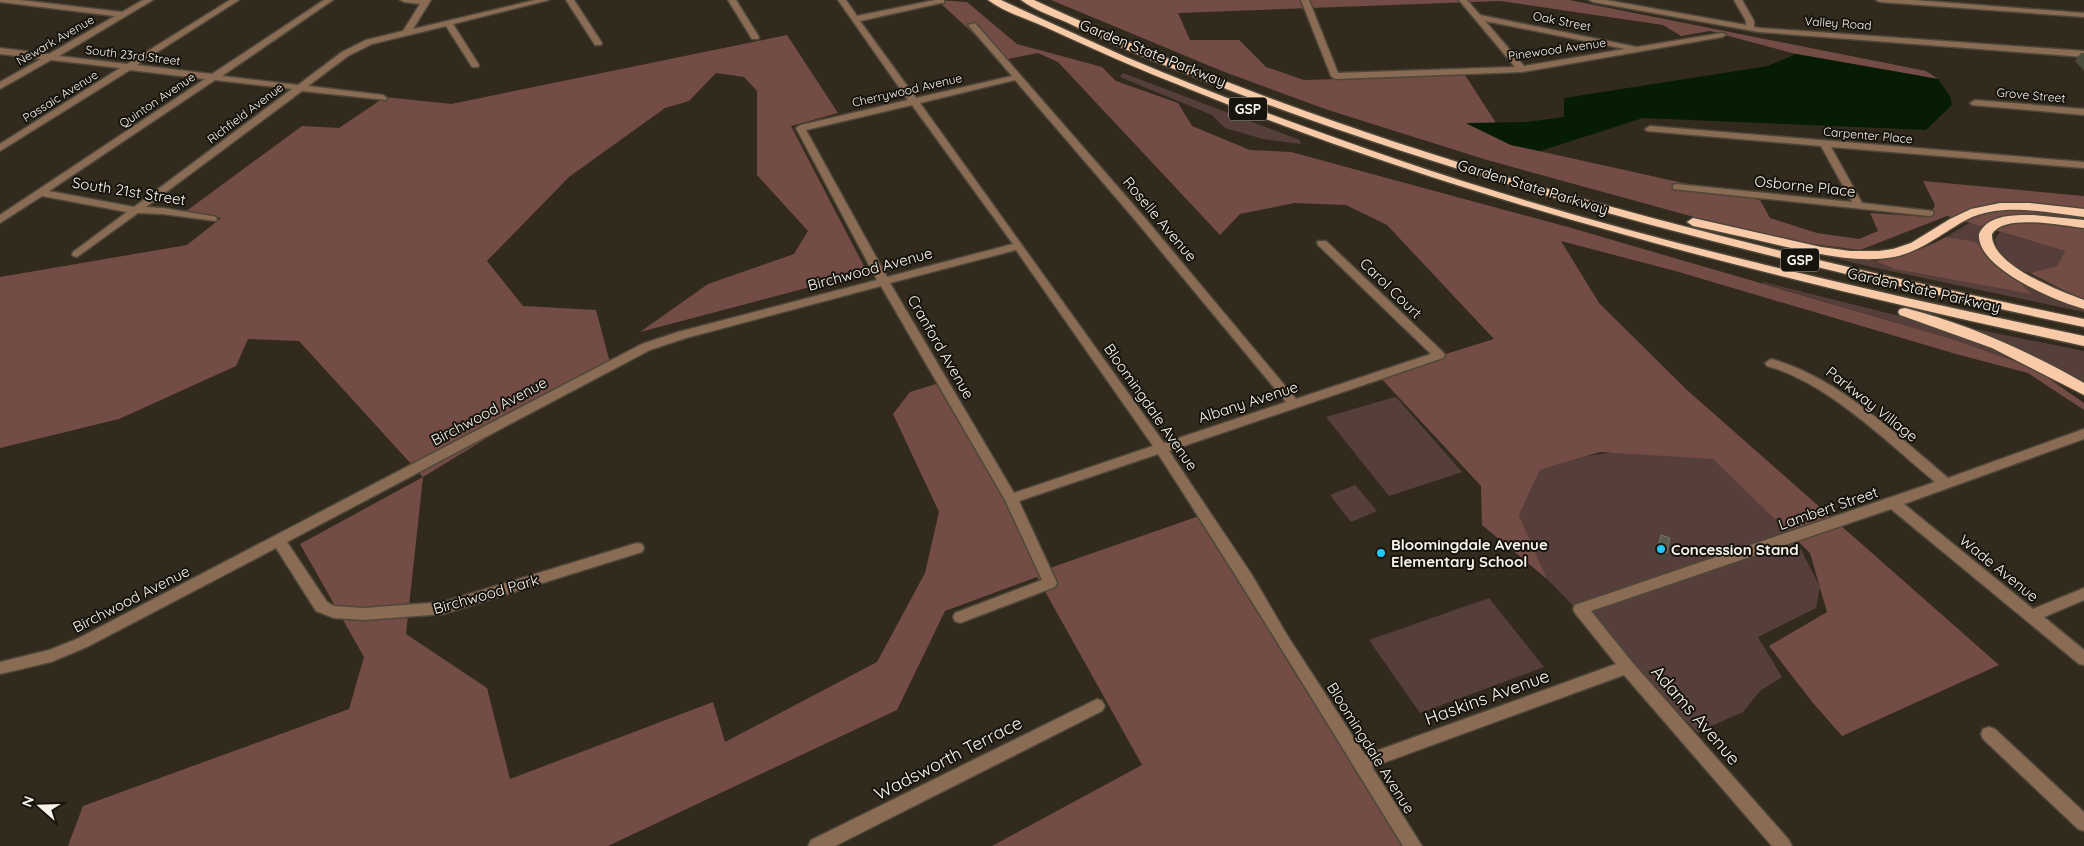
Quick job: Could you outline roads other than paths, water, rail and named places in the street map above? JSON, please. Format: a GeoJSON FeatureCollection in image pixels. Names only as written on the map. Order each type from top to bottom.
{"type":"FeatureCollection","features":[{"type":"Feature","properties":{"kind":"highway","name":"Garden State Parkway"},"geometry":{"type":"LineString","coordinates":[[993,0],[1132,63],[1320,135],[1528,203],[1741,262],[1910,304],[2084,341]]}},
{"type":"Feature","properties":{"kind":"highway","name":"Garden State Parkway"},"geometry":{"type":"LineString","coordinates":[[1026,0],[1137,50],[1254,95],[1390,143],[1519,183],[1666,225],[1829,267],[2084,323]]}},
{"type":"Feature","properties":{"kind":"highway"},"geometry":{"type":"LineString","coordinates":[[1519,183],[1819,250],[1856,255],[1886,254],[1907,249],[1965,216],[1988,208],[2021,208],[2084,213]]}},
{"type":"Feature","properties":{"kind":"highway"},"geometry":{"type":"LineString","coordinates":[[2084,224],[2028,219],[2007,220],[1992,225],[1987,230],[1985,237],[1992,252],[2013,270],[2042,286],[2084,304]]}},
{"type":"Feature","properties":{"kind":"highway"},"geometry":{"type":"LineString","coordinates":[[1741,262],[1955,328],[2019,355],[2084,390]]}},
{"type":"Feature","properties":{"kind":"street"},"geometry":{"type":"LineString","coordinates":[[0,0],[123,15]]}},
{"type":"Feature","properties":{"kind":"street","name":"Newark Avenue"},"geometry":{"type":"LineString","coordinates":[[0,86],[149,0]]}},
{"type":"Feature","properties":{"kind":"street","name":"Passaic Avenue"},"geometry":{"type":"LineString","coordinates":[[0,148],[235,0]]}},
{"type":"Feature","properties":{"kind":"street","name":"Quinton Avenue"},"geometry":{"type":"LineString","coordinates":[[0,220],[329,0]]}},
{"type":"Feature","properties":{"kind":"street"},"geometry":{"type":"LineString","coordinates":[[404,0],[426,1],[406,33]]}},
{"type":"Feature","properties":{"kind":"street"},"geometry":{"type":"LineString","coordinates":[[510,8],[514,0]]}},
{"type":"Feature","properties":{"kind":"street","name":"Richfield Avenue"},"geometry":{"type":"LineString","coordinates":[[77,254],[351,50],[376,40],[545,0]]}},
{"type":"Feature","properties":{"kind":"street"},"geometry":{"type":"LineString","coordinates":[[570,0],[598,43]]}},
{"type":"Feature","properties":{"kind":"street"},"geometry":{"type":"LineString","coordinates":[[732,0],[755,37]]}},
{"type":"Feature","properties":{"kind":"street","name":"Bloomingdale Avenue"},"geometry":{"type":"LineString","coordinates":[[842,0],[1161,448],[1247,579],[1282,640],[1413,846]]}},
{"type":"Feature","properties":{"kind":"street","name":"Pinewood Avenue"},"geometry":{"type":"LineString","coordinates":[[1304,0],[1335,76],[1522,69],[1722,35]]}},
{"type":"Feature","properties":{"kind":"street"},"geometry":{"type":"LineString","coordinates":[[1463,0],[1522,69]]}},
{"type":"Feature","properties":{"kind":"street","name":"Valley Road"},"geometry":{"type":"LineString","coordinates":[[1593,0],[1750,29],[2084,54]]}},
{"type":"Feature","properties":{"kind":"street"},"geometry":{"type":"LineString","coordinates":[[1738,0],[1750,21],[1750,29]]}},
{"type":"Feature","properties":{"kind":"street"},"geometry":{"type":"LineString","coordinates":[[1880,0],[2084,15]]}},
{"type":"Feature","properties":{"kind":"street"},"geometry":{"type":"LineString","coordinates":[[856,19],[941,1]]}},
{"type":"Feature","properties":{"kind":"street","name":"Oak Street"},"geometry":{"type":"LineString","coordinates":[[1478,17],[1640,49]]}},
{"type":"Feature","properties":{"kind":"street"},"geometry":{"type":"LineString","coordinates":[[448,23],[474,65]]}},
{"type":"Feature","properties":{"kind":"street","name":"Roselle Avenue"},"geometry":{"type":"LineString","coordinates":[[972,25],[1134,212],[1294,404]]}},
{"type":"Feature","properties":{"kind":"street","name":"South 23rd Street"},"geometry":{"type":"LineString","coordinates":[[0,51],[383,98]]}},
{"type":"Feature","properties":{"kind":"street","name":"Cherrywood Avenue"},"geometry":{"type":"LineString","coordinates":[[801,128],[1019,77]]}},
{"type":"Feature","properties":{"kind":"street","name":"Grove Street"},"geometry":{"type":"LineString","coordinates":[[1975,103],[2084,112]]}},
{"type":"Feature","properties":{"kind":"street","name":"Cranford Avenue"},"geometry":{"type":"LineString","coordinates":[[801,128],[884,282],[1011,499],[1050,583],[960,617]]}},
{"type":"Feature","properties":{"kind":"street","name":"Carpenter Place"},"geometry":{"type":"LineString","coordinates":[[1650,130],[2084,165]]}},
{"type":"Feature","properties":{"kind":"street"},"geometry":{"type":"LineString","coordinates":[[1824,143],[1860,206]]}},
{"type":"Feature","properties":{"kind":"street","name":"Osborne Place"},"geometry":{"type":"LineString","coordinates":[[1677,188],[1929,213]]}},
{"type":"Feature","properties":{"kind":"street","name":"South 21st Street"},"geometry":{"type":"LineString","coordinates":[[41,193],[136,210],[162,211],[212,220]]}},
{"type":"Feature","properties":{"kind":"street","name":"Carol Court"},"geometry":{"type":"LineString","coordinates":[[1322,243],[1439,355]]}},
{"type":"Feature","properties":{"kind":"street","name":"Birchwood Avenue"},"geometry":{"type":"LineString","coordinates":[[0,668],[51,656],[82,643],[646,347],[682,335],[1019,246]]}},
{"type":"Feature","properties":{"kind":"street","name":"Albany Avenue"},"geometry":{"type":"LineString","coordinates":[[1011,499],[1439,355]]}},
{"type":"Feature","properties":{"kind":"street","name":"Parkway Village"},"geometry":{"type":"LineString","coordinates":[[1771,363],[1786,366],[1817,381],[1874,424],[1946,484]]}},
{"type":"Feature","properties":{"kind":"street","name":"Lambert Street"},"geometry":{"type":"LineString","coordinates":[[1580,609],[1893,503],[2084,434]]}},
{"type":"Feature","properties":{"kind":"street","name":"Wade Avenue"},"geometry":{"type":"LineString","coordinates":[[1893,503],[2084,659]]}},
{"type":"Feature","properties":{"kind":"street","name":"Birchwood Park"},"geometry":{"type":"LineString","coordinates":[[278,540],[304,577],[320,605],[327,611],[344,614],[416,612],[443,608],[638,548]]}},
{"type":"Feature","properties":{"kind":"street"},"geometry":{"type":"LineString","coordinates":[[2032,616],[2084,594]]}},
{"type":"Feature","properties":{"kind":"street","name":"Adams Avenue"},"geometry":{"type":"LineString","coordinates":[[1580,609],[1627,667],[1783,846]]}},
{"type":"Feature","properties":{"kind":"street","name":"Haskins Avenue"},"geometry":{"type":"LineString","coordinates":[[1361,764],[1627,667]]}},
{"type":"Feature","properties":{"kind":"street","name":"Wadsworth Terrace"},"geometry":{"type":"LineString","coordinates":[[816,846],[1097,706]]}},
{"type":"Feature","properties":{"kind":"street"},"geometry":{"type":"LineString","coordinates":[[1989,734],[2084,823]]}},
{"type":"Feature","properties":{"kind":"place","name":"Concession Stand"},"geometry":{"type":"Point","coordinates":[1661,549]}},
{"type":"Feature","properties":{"kind":"place","name":"Bloomingdale Avenue Elementary School"},"geometry":{"type":"Point","coordinates":[1381,553]}}]}
